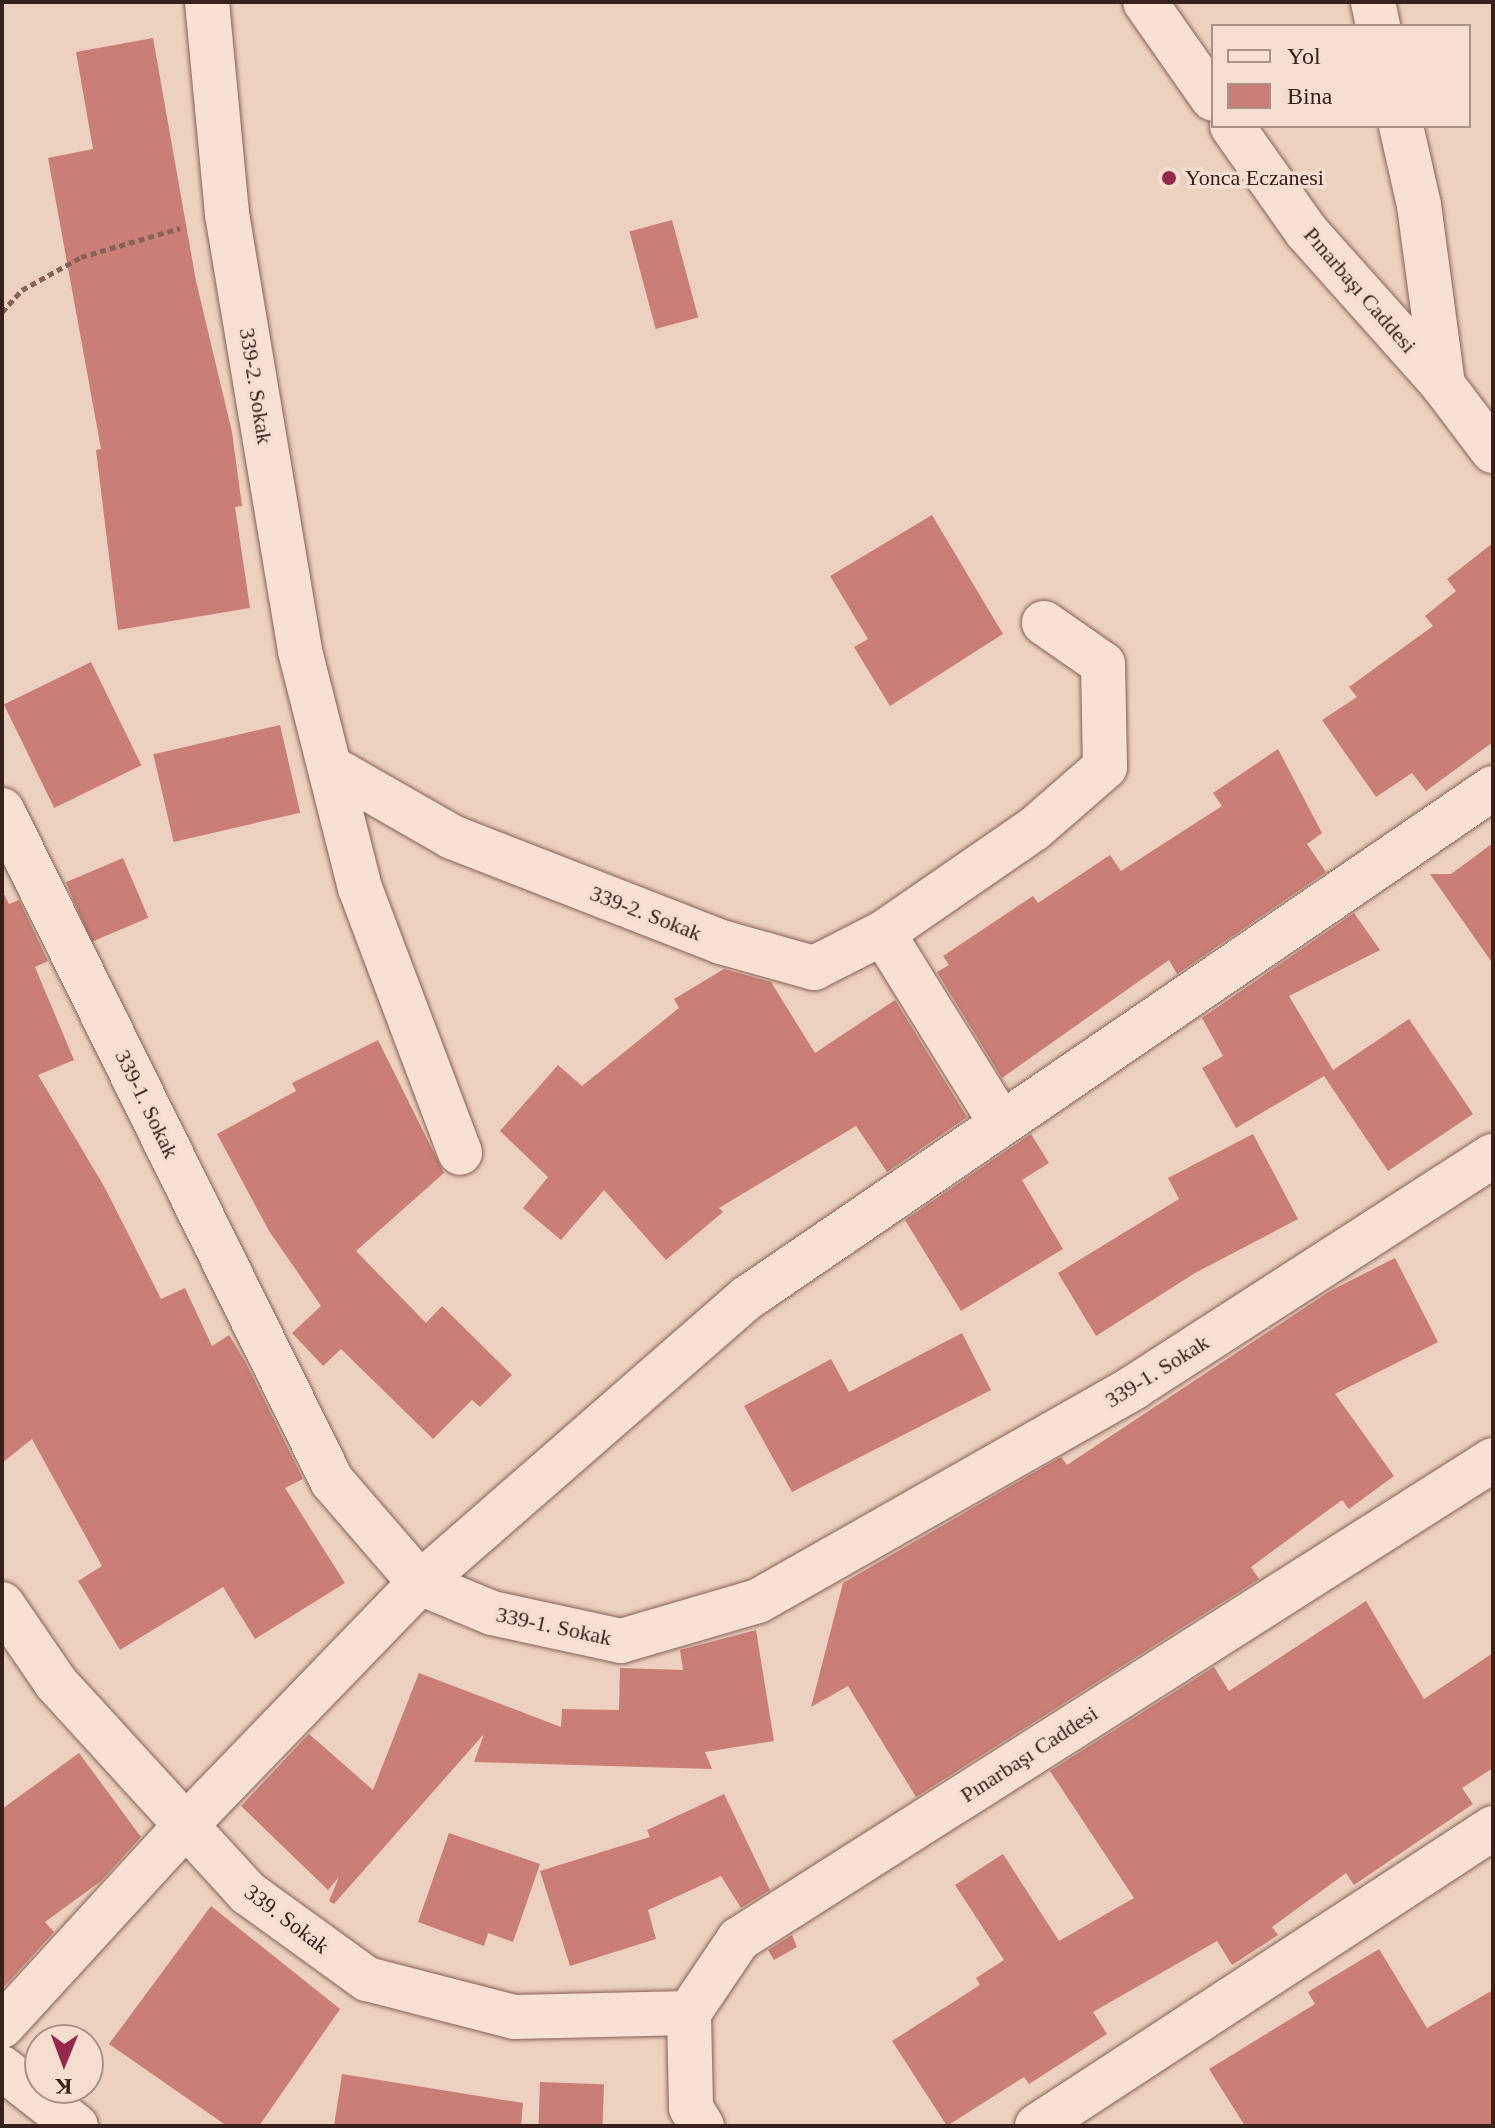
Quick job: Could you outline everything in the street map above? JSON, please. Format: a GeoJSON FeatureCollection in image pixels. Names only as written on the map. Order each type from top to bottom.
{"type":"FeatureCollection","features":[{"type":"Feature","properties":{"kind":"street","name":"339-2. Sokak"},"geometry":{"type":"LineString","coordinates":[[207,2],[227,214],[300,651],[360,888],[460,1153]]}},
{"type":"Feature","properties":{"kind":"street"},"geometry":{"type":"LineString","coordinates":[[1145,2],[1211,96]]}},
{"type":"Feature","properties":{"kind":"street"},"geometry":{"type":"LineString","coordinates":[[1373,2],[1378,24]]}},
{"type":"Feature","properties":{"kind":"street","name":"Pınarbaşı Caddesi"},"geometry":{"type":"LineString","coordinates":[[1233,128],[1306,231],[1443,385],[1493,451]]}},
{"type":"Feature","properties":{"kind":"street"},"geometry":{"type":"LineString","coordinates":[[1401,128],[1419,205],[1443,385]]}},
{"type":"Feature","properties":{"kind":"street","name":"339-2. Sokak"},"geometry":{"type":"LineString","coordinates":[[330,767],[452,837],[721,942],[814,968],[883,933],[1034,829],[1105,767],[1103,664],[1044,623]]}},
{"type":"Feature","properties":{"kind":"street"},"geometry":{"type":"LineString","coordinates":[[2,2026],[186,1825],[420,1583],[747,1298],[1000,1122],[1493,788]]}},
{"type":"Feature","properties":{"kind":"street","name":"339-1. Sokak"},"geometry":{"type":"LineString","coordinates":[[2,810],[332,1481],[420,1583],[492,1613],[621,1641],[758,1601],[1134,1387],[1493,1156]]}},
{"type":"Feature","properties":{"kind":"street"},"geometry":{"type":"LineString","coordinates":[[883,933],[1000,1122]]}},
{"type":"Feature","properties":{"kind":"street","name":"Pınarbaşı Caddesi"},"geometry":{"type":"LineString","coordinates":[[689,2013],[739,1939],[1493,1460]]}},
{"type":"Feature","properties":{"kind":"street","name":"339. Sokak"},"geometry":{"type":"LineString","coordinates":[[2,1604],[56,1683],[248,1893],[367,1979],[514,2017],[689,2013]]}},
{"type":"Feature","properties":{"kind":"street"},"geometry":{"type":"LineString","coordinates":[[1037,2126],[1493,1828]]}},
{"type":"Feature","properties":{"kind":"street"},"geometry":{"type":"LineString","coordinates":[[689,2013],[691,2108],[702,2126]]}},
{"type":"Feature","properties":{"kind":"street"},"geometry":{"type":"LineString","coordinates":[[2,2068],[76,2126]]}},
{"type":"Feature","properties":{"kind":"path"},"geometry":{"type":"LineString","coordinates":[[2,312],[22,290],[81,257],[227,214]]}},
{"type":"Feature","properties":{"kind":"building"},"geometry":{"type":"Polygon","coordinates":[[[153,38],[196,281],[232,432],[242,506],[235,507],[250,608],[118,630],[96,450],[101,449],[48,158],[93,149],[76,52],[153,38]]]}},
{"type":"Feature","properties":{"kind":"building"},"geometry":{"type":"Polygon","coordinates":[[[672,220],[698,318],[656,329],[629,231],[672,220]]]}},
{"type":"Feature","properties":{"kind":"building"},"geometry":{"type":"Polygon","coordinates":[[[932,515],[1003,634],[890,706],[854,647],[868,639],[830,576],[932,515]]]}},
{"type":"Feature","properties":{"kind":"building"},"geometry":{"type":"Polygon","coordinates":[[[1493,543],[1493,742],[1426,791],[1412,773],[1376,797],[1322,720],[1357,697],[1349,687],[1433,626],[1425,616],[1456,591],[1447,579],[1493,543]]]}},
{"type":"Feature","properties":{"kind":"building"},"geometry":{"type":"Polygon","coordinates":[[[91,662],[141,765],[54,808],[4,705],[91,662]]]}},
{"type":"Feature","properties":{"kind":"building"},"geometry":{"type":"Polygon","coordinates":[[[280,725],[300,813],[174,842],[153,754],[280,725]]]}},
{"type":"Feature","properties":{"kind":"building"},"geometry":{"type":"Polygon","coordinates":[[[1278,749],[1322,833],[1307,844],[1326,872],[1177,974],[1169,960],[1002,1078],[937,972],[949,965],[943,956],[1033,896],[1038,903],[1110,855],[1121,871],[1222,806],[1213,793],[1278,749]]]}},
{"type":"Feature","properties":{"kind":"building"},"geometry":{"type":"Polygon","coordinates":[[[1493,843],[1493,964],[1430,874],[1451,874],[1493,843]]]}},
{"type":"Feature","properties":{"kind":"building"},"geometry":{"type":"Polygon","coordinates":[[[123,858],[148,918],[91,942],[66,882],[123,858]]]}},
{"type":"Feature","properties":{"kind":"building"},"geometry":{"type":"Polygon","coordinates":[[[2,890],[9,904],[19,900],[48,961],[35,967],[74,1060],[38,1075],[105,1188],[161,1299],[185,1288],[212,1346],[229,1335],[246,1363],[303,1479],[285,1488],[345,1583],[255,1639],[223,1587],[120,1650],[78,1581],[102,1566],[32,1439],[2,1463],[2,890]]]}},
{"type":"Feature","properties":{"kind":"building"},"geometry":{"type":"Polygon","coordinates":[[[1354,913],[1380,950],[1289,996],[1333,1070],[1409,1019],[1473,1114],[1388,1171],[1324,1076],[1236,1128],[1202,1068],[1223,1056],[1202,1018],[1354,913]]]}},
{"type":"Feature","properties":{"kind":"building"},"geometry":{"type":"Polygon","coordinates":[[[724,969],[771,982],[815,1053],[895,1000],[967,1117],[887,1172],[856,1126],[719,1208],[723,1212],[666,1260],[604,1190],[561,1240],[523,1208],[548,1177],[500,1131],[558,1065],[582,1086],[679,1008],[674,999],[724,969]]]}},
{"type":"Feature","properties":{"kind":"building"},"geometry":{"type":"Polygon","coordinates":[[[378,1040],[444,1173],[356,1251],[426,1323],[442,1306],[512,1375],[480,1407],[472,1400],[433,1439],[341,1349],[323,1366],[292,1333],[321,1306],[269,1231],[217,1134],[296,1091],[292,1083],[378,1040]]]}},
{"type":"Feature","properties":{"kind":"building"},"geometry":{"type":"Polygon","coordinates":[[[1031,1134],[1049,1163],[1022,1180],[1063,1249],[961,1311],[905,1220],[1031,1134]]]}},
{"type":"Feature","properties":{"kind":"building"},"geometry":{"type":"Polygon","coordinates":[[[1253,1134],[1298,1219],[1195,1273],[1096,1336],[1058,1273],[1179,1199],[1168,1178],[1253,1134]]]}},
{"type":"Feature","properties":{"kind":"building"},"geometry":{"type":"Polygon","coordinates":[[[1395,1258],[1438,1342],[1335,1394],[1394,1476],[1349,1509],[1342,1500],[1251,1567],[1259,1579],[916,1797],[848,1686],[811,1707],[843,1583],[1061,1457],[1067,1465],[1330,1291],[1395,1258]]]}},
{"type":"Feature","properties":{"kind":"building"},"geometry":{"type":"Polygon","coordinates":[[[962,1333],[991,1390],[792,1492],[744,1406],[831,1359],[849,1392],[962,1333]]]}},
{"type":"Feature","properties":{"kind":"building"},"geometry":{"type":"Polygon","coordinates":[[[1366,1601],[1424,1699],[1493,1653],[1493,1768],[1462,1788],[1473,1804],[1354,1885],[1346,1873],[1272,1927],[1278,1935],[1232,1965],[1217,1941],[1093,2012],[1107,2034],[1029,2084],[1024,2077],[947,2126],[892,2041],[980,1985],[976,1978],[1004,1960],[955,1885],[1003,1854],[1059,1941],[1134,1898],[1050,1771],[1214,1667],[1229,1691],[1366,1601]]]}},
{"type":"Feature","properties":{"kind":"building"},"geometry":{"type":"Polygon","coordinates":[[[756,1630],[774,1741],[705,1752],[712,1769],[474,1762],[484,1734],[334,1904],[329,1901],[339,1877],[328,1890],[241,1806],[309,1734],[373,1790],[419,1673],[561,1727],[562,1709],[619,1710],[620,1668],[683,1670],[680,1650],[756,1630]]]}},
{"type":"Feature","properties":{"kind":"building"},"geometry":{"type":"Polygon","coordinates":[[[79,1753],[141,1837],[101,1881],[45,1922],[54,1932],[2,1989],[2,1809],[79,1753]]]}},
{"type":"Feature","properties":{"kind":"building"},"geometry":{"type":"Polygon","coordinates":[[[724,1794],[770,1890],[741,1908],[721,1876],[648,1910],[656,1939],[570,1966],[540,1871],[650,1837],[647,1830],[724,1794]]]}},
{"type":"Feature","properties":{"kind":"building"},"geometry":{"type":"Polygon","coordinates":[[[449,1833],[540,1864],[513,1942],[488,1933],[484,1946],[418,1922],[449,1833]]]}},
{"type":"Feature","properties":{"kind":"building"},"geometry":{"type":"Polygon","coordinates":[[[211,1906],[340,2009],[259,2126],[227,2126],[109,2044],[211,1906]]]}},
{"type":"Feature","properties":{"kind":"building"},"geometry":{"type":"Polygon","coordinates":[[[792,1935],[797,1947],[774,1960],[768,1950],[792,1935]]]}},
{"type":"Feature","properties":{"kind":"building"},"geometry":{"type":"Polygon","coordinates":[[[1379,1949],[1427,2028],[1493,1990],[1493,2126],[1245,2126],[1209,2069],[1315,2004],[1308,1992],[1379,1949]]]}},
{"type":"Feature","properties":{"kind":"building"},"geometry":{"type":"Polygon","coordinates":[[[342,2074],[523,2103],[521,2126],[334,2126],[342,2074]]]}},
{"type":"Feature","properties":{"kind":"building"},"geometry":{"type":"Polygon","coordinates":[[[540,2082],[604,2084],[603,2126],[538,2126],[540,2082]]]}},
{"type":"Feature","properties":{"kind":"place","name":"Yonca Eczanesi"},"geometry":{"type":"Point","coordinates":[1169,178]}}]}
